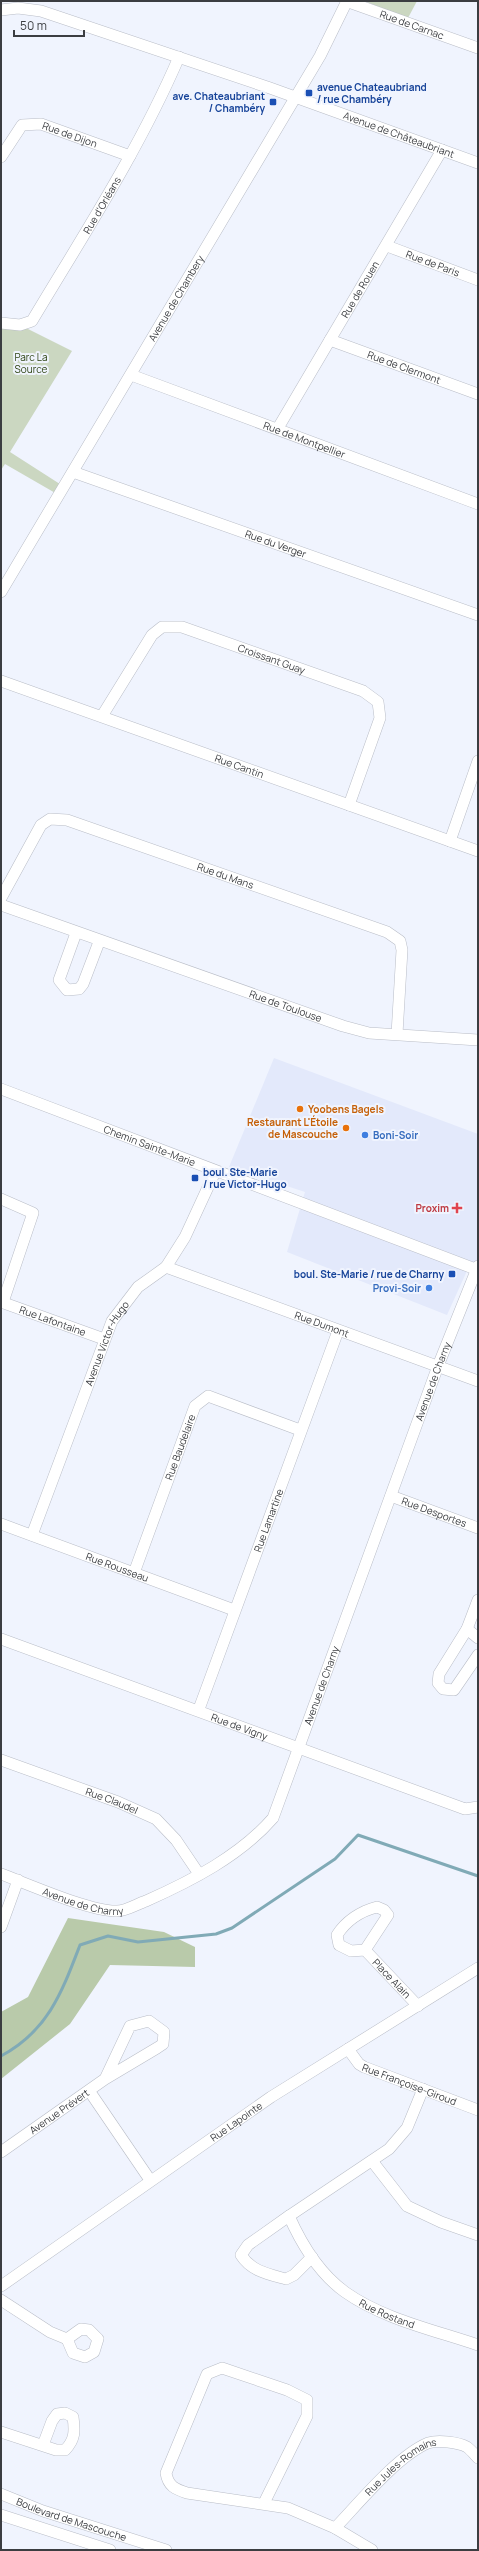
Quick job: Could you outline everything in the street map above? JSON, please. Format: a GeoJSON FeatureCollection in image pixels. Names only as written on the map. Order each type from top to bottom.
{"type":"FeatureCollection","features":[{"type":"Feature","properties":{"kind":"street","name":"Rue de Carnac"},"geometry":{"type":"LineString","coordinates":[[346,1],[478,48]]}},
{"type":"Feature","properties":{"kind":"street","name":"Avenue de Chambery"},"geometry":{"type":"LineString","coordinates":[[1,592],[320,56],[346,1]]}},
{"type":"Feature","properties":{"kind":"street","name":"Avenue de Châteaubriant"},"geometry":{"type":"LineString","coordinates":[[1,10],[18,8],[41,11],[295,97],[478,163]]}},
{"type":"Feature","properties":{"kind":"street","name":"Rue d'Orléans"},"geometry":{"type":"LineString","coordinates":[[1,323],[20,325],[32,321],[130,156],[168,85],[179,57]]}},
{"type":"Feature","properties":{"kind":"street","name":"Rue de Dijon"},"geometry":{"type":"LineString","coordinates":[[1,157],[22,125],[41,124],[130,156]]}},
{"type":"Feature","properties":{"kind":"street","name":"Rue de Rouen"},"geometry":{"type":"LineString","coordinates":[[278,428],[387,246],[442,150]]}},
{"type":"Feature","properties":{"kind":"street","name":"Rue de Paris"},"geometry":{"type":"LineString","coordinates":[[387,246],[478,280]]}},
{"type":"Feature","properties":{"kind":"street","name":"Rue de Clermont"},"geometry":{"type":"LineString","coordinates":[[330,340],[478,394]]}},
{"type":"Feature","properties":{"kind":"street","name":"Rue de Montpellier"},"geometry":{"type":"LineString","coordinates":[[131,375],[278,428],[478,504]]}},
{"type":"Feature","properties":{"kind":"street","name":"Rue du Verger"},"geometry":{"type":"LineString","coordinates":[[73,472],[478,615]]}},
{"type":"Feature","properties":{"kind":"street","name":"Croissant Guay"},"geometry":{"type":"LineString","coordinates":[[102,716],[152,635],[162,627],[182,627],[348,686],[363,692],[378,702],[380,718],[349,805]]}},
{"type":"Feature","properties":{"kind":"street","name":"Rue Cantin"},"geometry":{"type":"LineString","coordinates":[[1,681],[478,851]]}},
{"type":"Feature","properties":{"kind":"street"},"geometry":{"type":"LineString","coordinates":[[450,840],[478,762]]}},
{"type":"Feature","properties":{"kind":"street","name":"Rue du Mans"},"geometry":{"type":"LineString","coordinates":[[1,898],[41,825],[50,819],[67,820],[387,932],[400,941],[402,950],[397,1034]]}},
{"type":"Feature","properties":{"kind":"street","name":"Rue de Toulouse"},"geometry":{"type":"LineString","coordinates":[[1,905],[99,942],[343,1026],[370,1033],[478,1040]]}},
{"type":"Feature","properties":{"kind":"street"},"geometry":{"type":"LineString","coordinates":[[76,933],[59,980],[66,990],[79,989],[83,984],[99,942]]}},
{"type":"Feature","properties":{"kind":"street","name":"Chemin Sainte-Marie"},"geometry":{"type":"LineString","coordinates":[[1,1089],[215,1172],[478,1269]]}},
{"type":"Feature","properties":{"kind":"street","name":"Avenue Victor-Hugo"},"geometry":{"type":"LineString","coordinates":[[32,1535],[112,1321],[138,1287],[166,1267],[185,1237],[215,1172]]}},
{"type":"Feature","properties":{"kind":"street"},"geometry":{"type":"LineString","coordinates":[[1,1199],[34,1213],[2,1302]]}},
{"type":"Feature","properties":{"kind":"street","name":"Rue Dumont"},"geometry":{"type":"LineString","coordinates":[[166,1267],[478,1381]]}},
{"type":"Feature","properties":{"kind":"street","name":"Avenue de Charny"},"geometry":{"type":"LineString","coordinates":[[1,1874],[95,1908],[118,1912],[162,1893],[199,1874],[234,1853],[273,1818],[438,1366],[478,1269]]}},
{"type":"Feature","properties":{"kind":"street","name":"Rue Lafontaine"},"geometry":{"type":"LineString","coordinates":[[2,1302],[104,1339]]}},
{"type":"Feature","properties":{"kind":"street","name":"Rue Lamartine"},"geometry":{"type":"LineString","coordinates":[[198,1709],[300,1430],[338,1331]]}},
{"type":"Feature","properties":{"kind":"street","name":"Rue Baudelaire"},"geometry":{"type":"LineString","coordinates":[[134,1574],[192,1413],[199,1401],[208,1396],[300,1430]]}},
{"type":"Feature","properties":{"kind":"street","name":"Rue Desportes"},"geometry":{"type":"LineString","coordinates":[[391,1496],[478,1528]]}},
{"type":"Feature","properties":{"kind":"street","name":"Rue Rousseau"},"geometry":{"type":"LineString","coordinates":[[1,1524],[234,1610]]}},
{"type":"Feature","properties":{"kind":"street"},"geometry":{"type":"LineString","coordinates":[[478,1600],[467,1629],[439,1674],[438,1683],[443,1689],[454,1690],[478,1655]]}},
{"type":"Feature","properties":{"kind":"street"},"geometry":{"type":"LineString","coordinates":[[467,1629],[478,1638]]}},
{"type":"Feature","properties":{"kind":"street","name":"Rue de Vigny"},"geometry":{"type":"LineString","coordinates":[[1,1639],[198,1709],[465,1809],[478,1806]]}},
{"type":"Feature","properties":{"kind":"street","name":"Rue Claudel"},"geometry":{"type":"LineString","coordinates":[[1,1760],[118,1802],[156,1819],[176,1840],[199,1874]]}},
{"type":"Feature","properties":{"kind":"street"},"geometry":{"type":"LineString","coordinates":[[1,1927],[18,1880]]}},
{"type":"Feature","properties":{"kind":"street","name":"Place Alain"},"geometry":{"type":"LineString","coordinates":[[377,1907],[384,1910],[388,1916],[365,1950],[351,1951],[339,1945],[337,1934],[343,1926],[367,1910],[377,1907]]}},
{"type":"Feature","properties":{"kind":"street","name":"Place Alain"},"geometry":{"type":"LineString","coordinates":[[365,1950],[418,2006]]}},
{"type":"Feature","properties":{"kind":"street","name":"Rue Lapointe"},"geometry":{"type":"LineString","coordinates":[[1,2286],[150,2180],[271,2097],[478,1968]]}},
{"type":"Feature","properties":{"kind":"street"},"geometry":{"type":"LineString","coordinates":[[90,2092],[106,2079],[162,2044],[164,2032],[149,2021],[130,2026],[106,2079]]}},
{"type":"Feature","properties":{"kind":"street","name":"Rue Françoise-Giroud"},"geometry":{"type":"LineString","coordinates":[[348,2049],[364,2067],[478,2110]]}},
{"type":"Feature","properties":{"kind":"street"},"geometry":{"type":"LineString","coordinates":[[312,2257],[294,2274],[286,2279],[260,2271],[246,2264],[241,2255],[248,2245],[389,2149],[407,2128],[423,2089]]}},
{"type":"Feature","properties":{"kind":"street","name":"Avenue Prévert"},"geometry":{"type":"LineString","coordinates":[[1,2152],[90,2092],[150,2180]]}},
{"type":"Feature","properties":{"kind":"street"},"geometry":{"type":"LineString","coordinates":[[372,2161],[407,2206],[441,2222],[478,2235]]}},
{"type":"Feature","properties":{"kind":"street","name":"Rue Rostand"},"geometry":{"type":"LineString","coordinates":[[289,2216],[312,2257],[344,2291],[386,2314],[478,2345]]}},
{"type":"Feature","properties":{"kind":"street"},"geometry":{"type":"LineString","coordinates":[[1,2300],[50,2332],[67,2339]]}},
{"type":"Feature","properties":{"kind":"street"},"geometry":{"type":"LineString","coordinates":[[264,2503],[307,2416],[307,2400],[287,2390],[222,2368],[207,2374],[166,2473],[167,2481],[173,2488],[186,2493],[264,2503],[288,2508],[335,2528],[372,2550]]}},
{"type":"Feature","properties":{"kind":"street"},"geometry":{"type":"LineString","coordinates":[[1,2432],[43,2445]]}},
{"type":"Feature","properties":{"kind":"street","name":"Rue Jules-Romains"},"geometry":{"type":"LineString","coordinates":[[335,2528],[411,2453],[429,2443],[447,2442],[467,2447],[478,2458]]}},
{"type":"Feature","properties":{"kind":"street","name":"Boulevard de Mascouche"},"geometry":{"type":"LineString","coordinates":[[1,2494],[166,2550]]}},
{"type":"Feature","properties":{"kind":"street","name":"Boulevard de Mascouche"},"geometry":{"type":"LineString","coordinates":[[1,2515],[88,2547],[110,2550]]}},
{"type":"Feature","properties":{"kind":"street"},"geometry":{"type":"LineString","coordinates":[[88,2547],[95,2527]]}},
{"type":"Feature","properties":{"kind":"shaded area"},"geometry":{"type":"Polygon","coordinates":[[[274,1058],[478,1134],[478,1264],[471,1262],[447,1315],[287,1252],[305,1192],[229,1167],[274,1058]]]}},
{"type":"Feature","properties":{"kind":"green space"},"geometry":{"type":"Polygon","coordinates":[[[364,1],[417,1],[408,18],[364,1]]]}},
{"type":"Feature","properties":{"kind":"green space","name":"Parc La Source"},"geometry":{"type":"Polygon","coordinates":[[[20,325],[72,351],[10,452],[63,486],[57,494],[5,464],[1,470],[1,328],[20,325]]]}},
{"type":"Feature","properties":{"kind":"green space"},"geometry":{"type":"Polygon","coordinates":[[[68,1918],[164,1932],[195,1947],[195,1967],[110,1965],[70,2024],[1,2079],[1,2012],[28,1997],[68,1918]]]}},
{"type":"Feature","properties":{"kind":"waterway"},"geometry":{"type":"LineString","coordinates":[[1,2056],[31,2035],[42,2022],[51,2009],[67,1979],[80,1945],[108,1936],[138,1942],[216,1934],[232,1928],[335,1859],[358,1835],[478,1876]]}},
{"type":"Feature","properties":{"kind":"place","name":"avenue Chateaubriand / rue Chambéry"},"geometry":{"type":"Point","coordinates":[309,93]}},
{"type":"Feature","properties":{"kind":"place","name":"ave. Chateaubriant / Chambéry"},"geometry":{"type":"Point","coordinates":[273,102]}},
{"type":"Feature","properties":{"kind":"place","name":"Yoobens Bagels"},"geometry":{"type":"Point","coordinates":[300,1109]}},
{"type":"Feature","properties":{"kind":"place","name":"Restaurant L'Étoile de Mascouche"},"geometry":{"type":"Point","coordinates":[346,1128]}},
{"type":"Feature","properties":{"kind":"place","name":"Boni-Soir"},"geometry":{"type":"Point","coordinates":[365,1135]}},
{"type":"Feature","properties":{"kind":"place","name":"boul. Ste-Marie / rue Victor-Hugo"},"geometry":{"type":"Point","coordinates":[195,1178]}},
{"type":"Feature","properties":{"kind":"place","name":"Proxim"},"geometry":{"type":"Point","coordinates":[457,1208]}},
{"type":"Feature","properties":{"kind":"place","name":"boul. Ste-Marie / rue de Charny"},"geometry":{"type":"Point","coordinates":[452,1274]}},
{"type":"Feature","properties":{"kind":"place","name":"Provi-Soir"},"geometry":{"type":"Point","coordinates":[429,1288]}}]}
